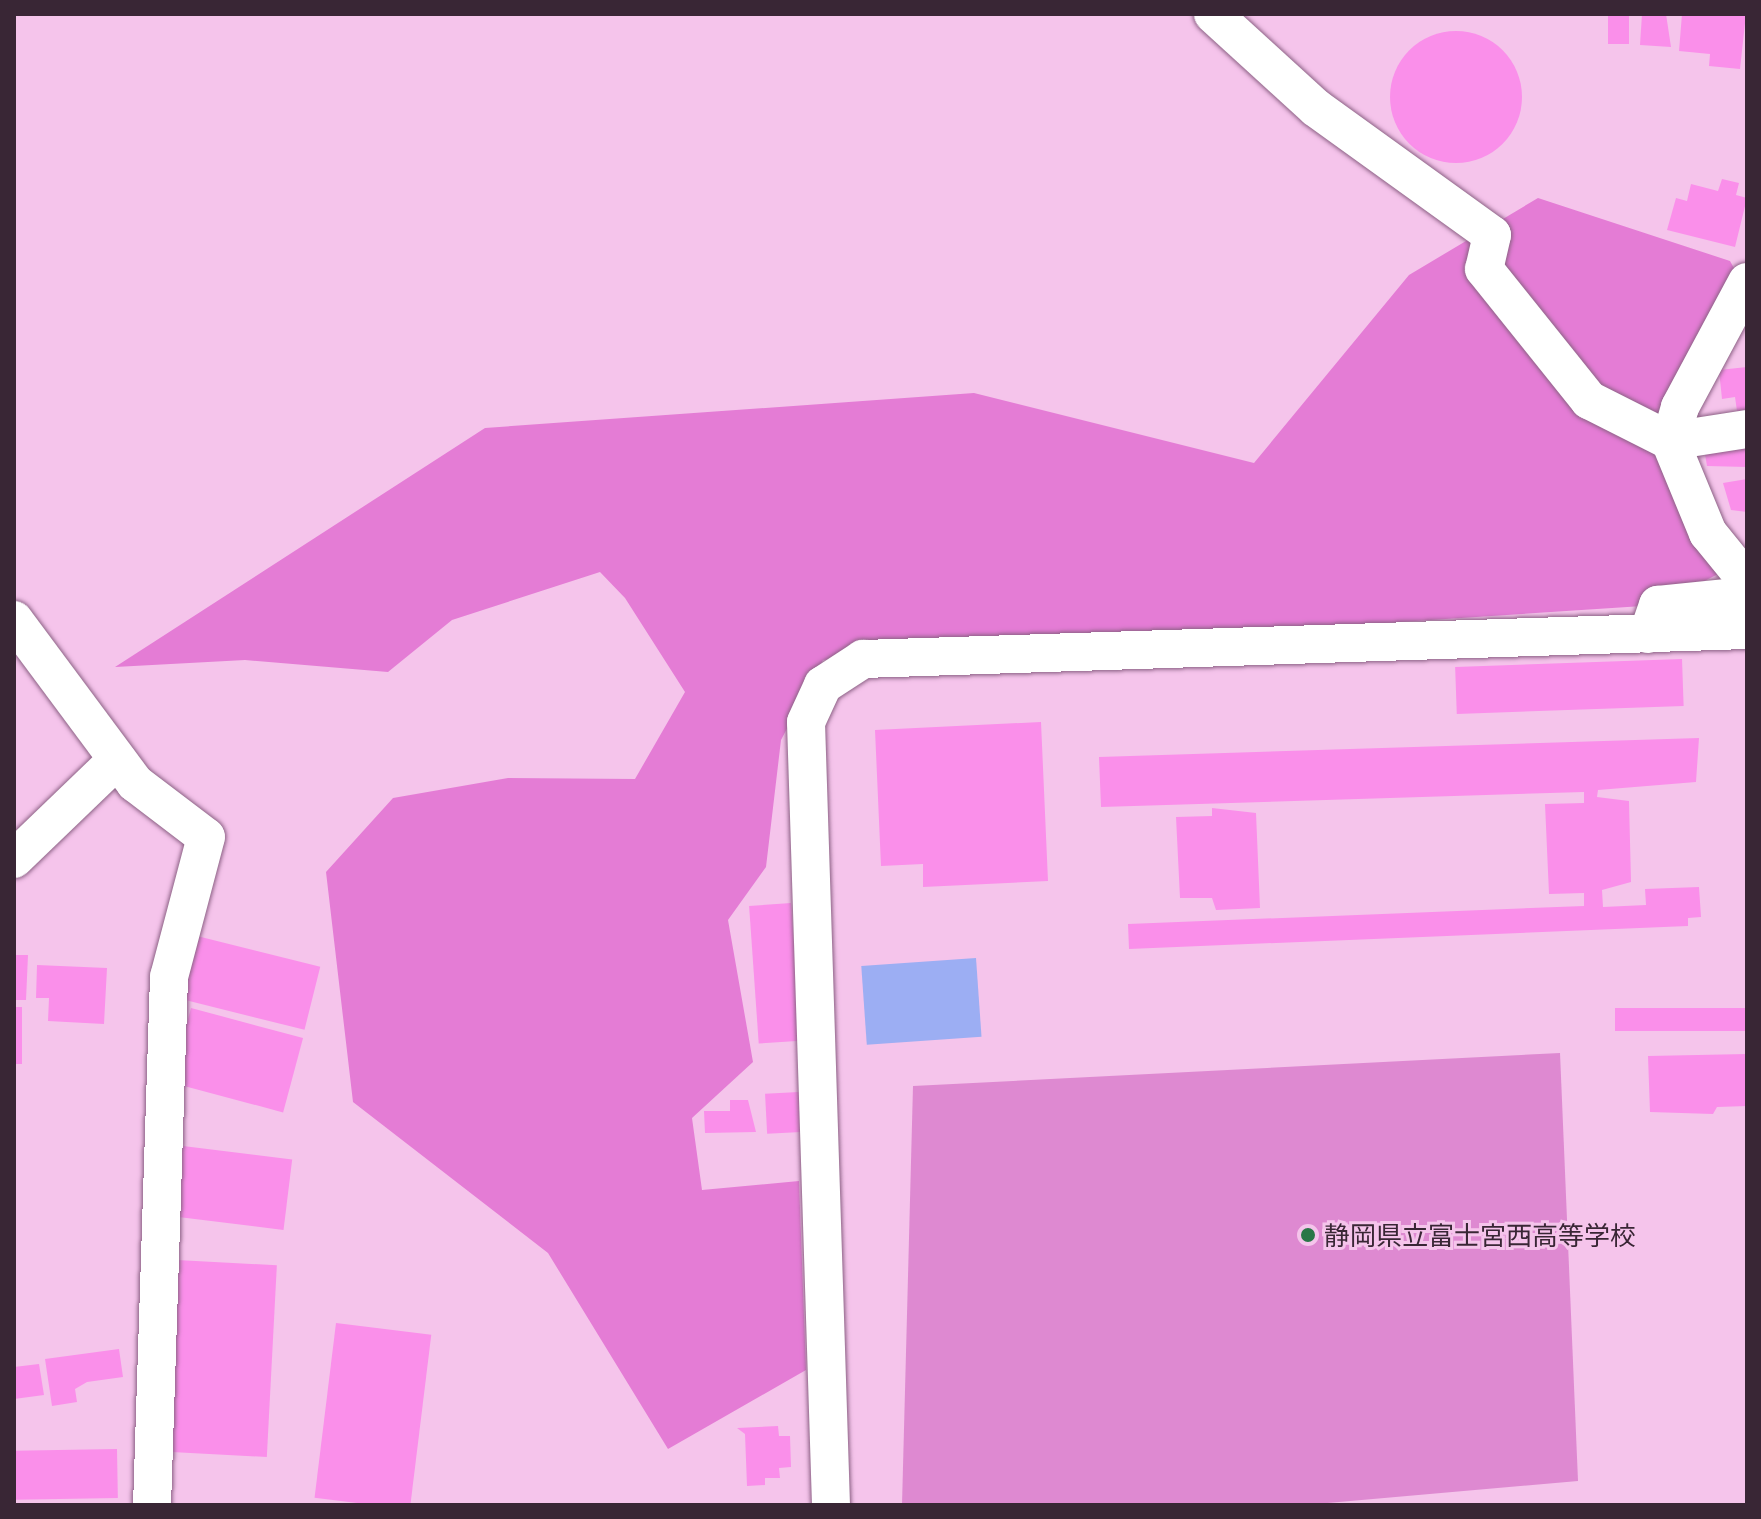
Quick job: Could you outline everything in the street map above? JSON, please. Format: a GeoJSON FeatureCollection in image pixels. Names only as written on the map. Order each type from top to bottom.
{"type":"FeatureCollection","features":[{"type":"Feature","properties":{"kind":"street"},"geometry":{"type":"LineString","coordinates":[[1213,14],[1316,108],[1492,235],[1484,269],[1557,368],[1589,400],[1670,441],[1747,429]]}},
{"type":"Feature","properties":{"kind":"street"},"geometry":{"type":"LineString","coordinates":[[1747,282],[1680,407],[1670,441],[1708,533],[1747,581]]}},
{"type":"Feature","properties":{"kind":"street"},"geometry":{"type":"LineString","coordinates":[[1648,634],[1658,605],[1747,596]]}},
{"type":"Feature","properties":{"kind":"street"},"geometry":{"type":"LineString","coordinates":[[14,620],[117,760],[206,837],[169,977],[152,1505]]}},
{"type":"Feature","properties":{"kind":"street"},"geometry":{"type":"LineString","coordinates":[[831,1505],[806,722],[823,685],[863,659],[1747,630]]}},
{"type":"Feature","properties":{"kind":"street"},"geometry":{"type":"LineString","coordinates":[[14,859],[117,760]]}},
{"type":"Feature","properties":{"kind":"shaded area"},"geometry":{"type":"Polygon","coordinates":[[[1538,198],[1730,261],[1744,286],[1672,424],[1718,574],[1658,605],[823,660],[781,740],[766,867],[728,920],[753,1062],[692,1118],[702,1190],[799,1181],[806,1370],[668,1449],[548,1253],[353,1102],[326,872],[393,798],[508,778],[635,779],[685,692],[625,598],[600,572],[452,620],[388,672],[245,660],[115,667],[485,428],[974,393],[1254,463],[1409,275],[1538,198]]]}},
{"type":"Feature","properties":{"kind":"shaded area"},"geometry":{"type":"Polygon","coordinates":[[[1560,1053],[1578,1481],[1305,1505],[902,1505],[913,1086],[1560,1053]]]}},
{"type":"Feature","properties":{"kind":"water"},"geometry":{"type":"Polygon","coordinates":[[[976,958],[982,1037],[867,1045],[861,966],[976,958]]]}},
{"type":"Feature","properties":{"kind":"building"},"geometry":{"type":"Polygon","coordinates":[[[1642,14],[1666,14],[1671,47],[1640,45],[1642,14]]]}},
{"type":"Feature","properties":{"kind":"building"},"geometry":{"type":"Polygon","coordinates":[[[1682,14],[1746,14],[1740,69],[1709,66],[1710,54],[1679,51],[1682,14]]]}},
{"type":"Feature","properties":{"kind":"building"},"geometry":{"type":"Polygon","coordinates":[[[1608,16],[1629,16],[1629,44],[1608,44],[1608,16]]]}},
{"type":"Feature","properties":{"kind":"building"},"geometry":{"type":"Polygon","coordinates":[[[1456,31],[1481,36],[1503,50],[1517,72],[1522,97],[1517,122],[1503,144],[1481,158],[1456,163],[1431,158],[1409,144],[1395,122],[1390,97],[1395,72],[1409,50],[1431,36],[1456,31]]]}},
{"type":"Feature","properties":{"kind":"building"},"geometry":{"type":"Polygon","coordinates":[[[1722,179],[1739,183],[1736,195],[1747,198],[1735,247],[1667,230],[1676,198],[1687,201],[1691,184],[1718,191],[1722,179]]]}},
{"type":"Feature","properties":{"kind":"building"},"geometry":{"type":"Polygon","coordinates":[[[1747,367],[1747,410],[1737,411],[1735,397],[1722,399],[1719,370],[1747,367]]]}},
{"type":"Feature","properties":{"kind":"building"},"geometry":{"type":"Polygon","coordinates":[[[1747,441],[1747,467],[1707,466],[1704,448],[1747,441]]]}},
{"type":"Feature","properties":{"kind":"building"},"geometry":{"type":"Polygon","coordinates":[[[1747,479],[1747,512],[1731,510],[1723,483],[1747,479]]]}},
{"type":"Feature","properties":{"kind":"building"},"geometry":{"type":"Polygon","coordinates":[[[1682,659],[1684,706],[1457,714],[1455,667],[1682,659]]]}},
{"type":"Feature","properties":{"kind":"building"},"geometry":{"type":"Polygon","coordinates":[[[1041,722],[1048,881],[923,887],[923,864],[881,866],[875,730],[1041,722]]]}},
{"type":"Feature","properties":{"kind":"building"},"geometry":{"type":"Polygon","coordinates":[[[1699,738],[1696,782],[1598,790],[1597,797],[1629,801],[1631,882],[1602,890],[1603,907],[1646,905],[1645,889],[1699,887],[1701,917],[1688,918],[1688,926],[1129,949],[1128,924],[1584,906],[1584,893],[1549,894],[1545,804],[1584,803],[1584,792],[1101,807],[1099,757],[1699,738]]]}},
{"type":"Feature","properties":{"kind":"building"},"geometry":{"type":"Polygon","coordinates":[[[1212,808],[1256,813],[1260,908],[1216,910],[1212,898],[1180,898],[1176,817],[1212,816],[1212,808]]]}},
{"type":"Feature","properties":{"kind":"building"},"geometry":{"type":"Polygon","coordinates":[[[791,903],[801,1041],[759,1044],[749,906],[791,903]]]}},
{"type":"Feature","properties":{"kind":"building"},"geometry":{"type":"Polygon","coordinates":[[[197,936],[320,967],[305,1030],[181,999],[197,936]]]}},
{"type":"Feature","properties":{"kind":"building"},"geometry":{"type":"Polygon","coordinates":[[[14,955],[28,955],[26,1000],[14,1000],[14,955]]]}},
{"type":"Feature","properties":{"kind":"building"},"geometry":{"type":"Polygon","coordinates":[[[37,965],[107,968],[104,1024],[48,1021],[49,998],[36,998],[37,965]]]}},
{"type":"Feature","properties":{"kind":"building"},"geometry":{"type":"Polygon","coordinates":[[[14,1007],[22,1007],[22,1064],[14,1064],[14,1007]]]}},
{"type":"Feature","properties":{"kind":"building"},"geometry":{"type":"Polygon","coordinates":[[[191,1008],[303,1038],[283,1112],[171,1082],[191,1008]]]}},
{"type":"Feature","properties":{"kind":"building"},"geometry":{"type":"Polygon","coordinates":[[[1615,1008],[1747,1008],[1747,1031],[1615,1031],[1615,1008]]]}},
{"type":"Feature","properties":{"kind":"building"},"geometry":{"type":"Polygon","coordinates":[[[1747,1054],[1747,1106],[1717,1107],[1713,1114],[1650,1112],[1648,1056],[1747,1054]]]}},
{"type":"Feature","properties":{"kind":"building"},"geometry":{"type":"Polygon","coordinates":[[[799,1092],[801,1132],[767,1134],[765,1094],[799,1092]]]}},
{"type":"Feature","properties":{"kind":"building"},"geometry":{"type":"Polygon","coordinates":[[[730,1100],[748,1100],[756,1132],[705,1133],[704,1111],[730,1111],[730,1100]]]}},
{"type":"Feature","properties":{"kind":"building"},"geometry":{"type":"Polygon","coordinates":[[[183,1146],[292,1159],[284,1230],[174,1216],[183,1146]]]}},
{"type":"Feature","properties":{"kind":"building"},"geometry":{"type":"Polygon","coordinates":[[[177,1260],[277,1265],[267,1457],[167,1452],[177,1260]]]}},
{"type":"Feature","properties":{"kind":"building"},"geometry":{"type":"Polygon","coordinates":[[[336,1323],[431,1335],[410,1505],[374,1505],[315,1498],[336,1323]]]}},
{"type":"Feature","properties":{"kind":"building"},"geometry":{"type":"Polygon","coordinates":[[[119,1349],[123,1377],[87,1382],[75,1389],[77,1402],[52,1406],[45,1359],[119,1349]]]}},
{"type":"Feature","properties":{"kind":"building"},"geometry":{"type":"Polygon","coordinates":[[[39,1364],[44,1395],[14,1399],[14,1367],[39,1364]]]}},
{"type":"Feature","properties":{"kind":"building"},"geometry":{"type":"Polygon","coordinates":[[[778,1426],[779,1436],[790,1436],[791,1467],[779,1468],[780,1478],[765,1478],[765,1485],[747,1486],[745,1434],[737,1428],[778,1426]]]}},
{"type":"Feature","properties":{"kind":"building"},"geometry":{"type":"Polygon","coordinates":[[[117,1449],[118,1498],[15,1500],[14,1451],[117,1449]]]}},
{"type":"Feature","properties":{"kind":"place","name":"静岡県立富士宮西高等学校"},"geometry":{"type":"Point","coordinates":[1308,1235]}}]}
